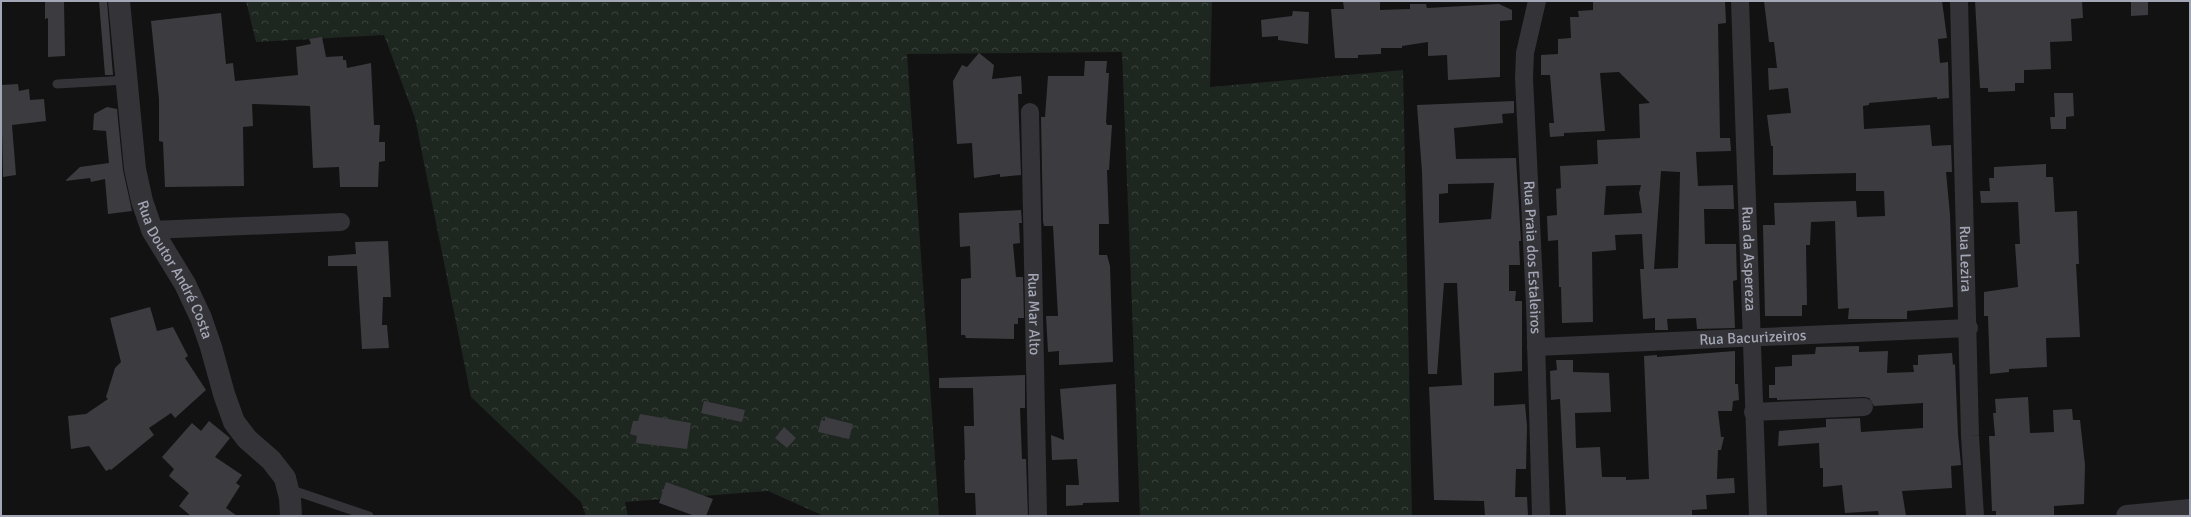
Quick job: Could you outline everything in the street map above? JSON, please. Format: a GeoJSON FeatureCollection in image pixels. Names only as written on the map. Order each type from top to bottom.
{"type":"FeatureCollection","features":[{"type":"Feature","properties":{"kind":"street","name":"Rua Doutor André Costa"},"geometry":{"type":"LineString","coordinates":[[119,1],[135,169],[142,201],[152,230],[185,284],[200,318],[212,347],[224,394],[234,422],[247,439],[271,460],[285,478],[290,516]]}},
{"type":"Feature","properties":{"kind":"street","name":"Rua Praia dos Estaleiros"},"geometry":{"type":"LineString","coordinates":[[1537,1],[1526,53],[1524,78],[1536,347],[1540,516]]}},
{"type":"Feature","properties":{"kind":"street","name":"Rua da Aspereza"},"geometry":{"type":"LineString","coordinates":[[1740,1],[1750,337],[1758,516]]}},
{"type":"Feature","properties":{"kind":"street","name":"Rua Lezira"},"geometry":{"type":"LineString","coordinates":[[1959,1],[1969,328],[1970,436],[1974,516]]}},
{"type":"Feature","properties":{"kind":"street","name":"Rua Mar Alto"},"geometry":{"type":"LineString","coordinates":[[1030,112],[1038,516]]}},
{"type":"Feature","properties":{"kind":"street"},"geometry":{"type":"LineString","coordinates":[[152,230],[341,222]]}},
{"type":"Feature","properties":{"kind":"street","name":"Rua Bacurizeiros"},"geometry":{"type":"LineString","coordinates":[[1536,347],[1969,328]]}},
{"type":"Feature","properties":{"kind":"street"},"geometry":{"type":"LineString","coordinates":[[1753,412],[1864,407]]}},
{"type":"Feature","properties":{"kind":"street"},"geometry":{"type":"LineString","coordinates":[[2127,516],[2190,510]]}},
{"type":"Feature","properties":{"kind":"lane"},"geometry":{"type":"LineString","coordinates":[[57,84],[127,80]]}},
{"type":"Feature","properties":{"kind":"lane"},"geometry":{"type":"LineString","coordinates":[[287,489],[369,516]]}},
{"type":"Feature","properties":{"kind":"green space"},"geometry":{"type":"Polygon","coordinates":[[[246,1],[1212,1],[1210,87],[1403,70],[1412,516],[1140,516],[1122,52],[907,54],[939,516],[824,516],[768,491],[625,502],[628,516],[586,516],[581,502],[471,397],[415,118],[384,35],[256,42],[246,1]]]}},
{"type":"Feature","properties":{"kind":"building"},"geometry":{"type":"Polygon","coordinates":[[[45,1],[64,1],[65,56],[48,57],[48,18],[45,19],[45,1]]]}},
{"type":"Feature","properties":{"kind":"building"},"geometry":{"type":"Polygon","coordinates":[[[99,1],[107,1],[113,75],[105,75],[99,1]]]}},
{"type":"Feature","properties":{"kind":"building"},"geometry":{"type":"Polygon","coordinates":[[[1343,1],[1380,1],[1380,10],[1410,9],[1410,4],[1426,4],[1427,8],[1499,4],[1512,10],[1512,20],[1500,21],[1500,77],[1448,80],[1447,55],[1428,56],[1428,42],[1402,46],[1402,48],[1381,48],[1381,54],[1358,55],[1358,58],[1335,58],[1331,9],[1344,9],[1343,1]]]}},
{"type":"Feature","properties":{"kind":"building"},"geometry":{"type":"Polygon","coordinates":[[[1593,1],[1725,1],[1726,23],[1718,24],[1720,138],[1730,138],[1731,151],[1696,152],[1698,186],[1733,185],[1734,209],[1704,209],[1705,244],[1736,244],[1737,280],[1733,281],[1735,328],[1697,329],[1696,318],[1667,319],[1668,330],[1655,330],[1655,318],[1643,319],[1640,269],[1644,269],[1642,234],[1615,235],[1616,250],[1592,252],[1593,322],[1562,323],[1561,287],[1559,287],[1558,240],[1548,241],[1547,216],[1557,215],[1556,189],[1561,188],[1560,166],[1598,164],[1597,140],[1640,138],[1639,104],[1650,103],[1619,72],[1600,73],[1605,131],[1564,133],[1564,136],[1550,137],[1549,123],[1554,123],[1550,75],[1541,75],[1541,55],[1558,54],[1558,39],[1571,38],[1570,17],[1579,17],[1578,11],[1593,10],[1593,1]],[[1661,171],[1654,269],[1678,268],[1680,172],[1661,171]],[[1641,185],[1606,186],[1604,215],[1642,213],[1639,193],[1641,185]]]}},
{"type":"Feature","properties":{"kind":"building"},"geometry":{"type":"Polygon","coordinates":[[[1764,1],[1942,1],[1947,38],[1938,39],[1940,63],[1948,62],[1949,98],[1937,99],[1937,97],[1869,103],[1869,105],[1863,106],[1864,129],[1930,125],[1932,146],[1951,145],[1952,172],[1946,172],[1950,215],[1953,307],[1907,311],[1907,319],[1848,319],[1849,308],[1838,309],[1835,221],[1811,222],[1810,245],[1806,245],[1807,305],[1802,305],[1802,316],[1765,316],[1763,225],[1775,225],[1774,203],[1856,201],[1857,217],[1885,216],[1884,191],[1856,191],[1856,173],[1773,175],[1773,146],[1771,146],[1767,115],[1791,113],[1788,88],[1769,90],[1768,68],[1777,68],[1774,42],[1769,42],[1764,1]]]}},
{"type":"Feature","properties":{"kind":"building"},"geometry":{"type":"Polygon","coordinates":[[[1975,1],[2082,1],[2083,18],[2071,19],[2072,41],[2050,42],[2051,69],[2024,70],[2024,83],[2015,83],[2015,91],[1988,92],[1988,88],[1980,88],[1975,1]]]}},
{"type":"Feature","properties":{"kind":"building"},"geometry":{"type":"Polygon","coordinates":[[[2131,1],[2148,1],[2148,15],[2131,16],[2131,1]]]}},
{"type":"Feature","properties":{"kind":"building"},"geometry":{"type":"Polygon","coordinates":[[[1293,11],[1309,12],[1308,44],[1278,40],[1278,36],[1262,37],[1261,20],[1292,16],[1293,11]]]}},
{"type":"Feature","properties":{"kind":"building"},"geometry":{"type":"Polygon","coordinates":[[[221,13],[226,64],[233,63],[235,81],[298,75],[296,47],[311,44],[309,39],[322,37],[326,57],[343,56],[343,60],[346,60],[347,68],[371,63],[374,125],[380,125],[379,142],[385,142],[385,161],[379,162],[378,187],[340,187],[339,167],[313,168],[310,106],[252,104],[253,126],[243,127],[244,186],[165,187],[163,142],[159,141],[159,99],[151,21],[221,13]]]}},
{"type":"Feature","properties":{"kind":"building"},"geometry":{"type":"Polygon","coordinates":[[[979,53],[994,65],[992,79],[1021,76],[1022,94],[1018,94],[1021,175],[1000,177],[1000,174],[974,178],[972,143],[957,144],[953,81],[962,65],[967,67],[979,53]]]}},
{"type":"Feature","properties":{"kind":"building"},"geometry":{"type":"Polygon","coordinates":[[[1085,61],[1107,61],[1106,73],[1109,73],[1106,122],[1107,125],[1112,125],[1109,170],[1107,170],[1109,224],[1099,224],[1099,255],[1107,255],[1110,266],[1113,362],[1059,365],[1059,351],[1048,352],[1046,316],[1058,316],[1053,226],[1044,226],[1043,221],[1041,117],[1045,117],[1048,76],[1084,76],[1085,61]]]}},
{"type":"Feature","properties":{"kind":"building"},"geometry":{"type":"Polygon","coordinates":[[[18,84],[19,91],[29,89],[30,100],[44,99],[46,121],[12,125],[16,175],[3,177],[1,85],[18,84]]]}},
{"type":"Feature","properties":{"kind":"building"},"geometry":{"type":"Polygon","coordinates":[[[2054,93],[2073,93],[2074,116],[2066,117],[2066,129],[2051,129],[2050,117],[2055,117],[2054,93]]]}},
{"type":"Feature","properties":{"kind":"building"},"geometry":{"type":"Polygon","coordinates":[[[1514,101],[1514,113],[1502,114],[1503,123],[1454,128],[1456,159],[1516,158],[1521,241],[1519,241],[1520,265],[1509,265],[1509,291],[1516,291],[1515,301],[1522,301],[1522,371],[1494,373],[1494,406],[1525,404],[1527,426],[1526,469],[1516,469],[1515,497],[1527,497],[1528,515],[1485,516],[1484,501],[1434,500],[1429,387],[1462,385],[1457,283],[1444,283],[1437,374],[1428,374],[1422,172],[1417,105],[1514,101]],[[1494,183],[1448,184],[1448,193],[1439,194],[1439,223],[1491,219],[1494,183]]]}},
{"type":"Feature","properties":{"kind":"building"},"geometry":{"type":"Polygon","coordinates":[[[107,107],[117,109],[123,170],[132,211],[108,214],[105,179],[91,182],[90,178],[65,181],[80,167],[109,163],[106,131],[93,130],[94,114],[107,107]]]}},
{"type":"Feature","properties":{"kind":"building"},"geometry":{"type":"Polygon","coordinates":[[[2046,164],[2046,177],[2053,177],[2055,212],[2077,211],[2079,264],[2076,264],[2080,337],[2046,338],[2047,367],[2009,369],[2009,372],[1990,374],[1988,316],[1984,316],[1984,292],[2018,287],[2015,244],[2020,244],[2018,202],[1981,203],[1980,191],[1990,191],[1989,178],[1994,178],[1994,167],[2046,164]]]}},
{"type":"Feature","properties":{"kind":"building"},"geometry":{"type":"Polygon","coordinates":[[[1021,210],[1022,223],[1019,223],[1020,243],[1013,244],[1016,277],[1023,277],[1024,318],[1018,318],[1018,324],[1014,324],[1014,339],[966,338],[965,335],[961,335],[961,279],[971,278],[970,246],[960,247],[959,213],[1021,210]]]}},
{"type":"Feature","properties":{"kind":"building"},"geometry":{"type":"Polygon","coordinates":[[[388,241],[391,297],[383,297],[382,325],[387,325],[389,348],[362,349],[357,266],[328,266],[328,256],[356,254],[355,242],[388,241]]]}},
{"type":"Feature","properties":{"kind":"building"},"geometry":{"type":"Polygon","coordinates":[[[150,307],[157,331],[173,327],[188,356],[185,358],[206,390],[175,418],[171,413],[149,428],[154,435],[111,470],[106,471],[89,446],[71,449],[68,416],[86,414],[108,399],[106,397],[115,368],[121,362],[110,318],[150,307]]]}},
{"type":"Feature","properties":{"kind":"building"},"geometry":{"type":"Polygon","coordinates":[[[1859,346],[1859,352],[1888,351],[1887,373],[1914,372],[1913,365],[1918,365],[1918,355],[1952,353],[1953,365],[1955,364],[1958,435],[1961,465],[1951,466],[1952,488],[1902,491],[1906,516],[1879,516],[1878,511],[1845,513],[1842,485],[1823,487],[1823,468],[1820,468],[1819,443],[1778,446],[1779,431],[1826,427],[1826,419],[1860,418],[1861,432],[1923,428],[1923,403],[1874,406],[1869,398],[1864,397],[1777,400],[1777,398],[1769,398],[1769,385],[1775,385],[1775,367],[1792,366],[1792,355],[1815,354],[1816,347],[1859,346]]]}},
{"type":"Feature","properties":{"kind":"building"},"geometry":{"type":"Polygon","coordinates":[[[1735,351],[1735,384],[1738,384],[1739,400],[1733,401],[1732,411],[1718,411],[1721,437],[1724,437],[1721,450],[1718,450],[1717,479],[1734,478],[1735,493],[1706,495],[1707,509],[1692,510],[1692,516],[1566,516],[1560,399],[1551,400],[1550,371],[1557,370],[1556,360],[1573,360],[1573,372],[1609,373],[1611,412],[1575,413],[1576,448],[1600,447],[1602,477],[1626,477],[1626,480],[1649,479],[1644,356],[1657,355],[1657,357],[1735,351]]]}},
{"type":"Feature","properties":{"kind":"building"},"geometry":{"type":"Polygon","coordinates":[[[1025,375],[1025,408],[1020,408],[1022,459],[1026,459],[1028,516],[976,516],[975,493],[965,493],[964,460],[964,426],[974,426],[973,388],[939,388],[939,378],[1025,375]]]}},
{"type":"Feature","properties":{"kind":"building"},"geometry":{"type":"Polygon","coordinates":[[[1116,384],[1119,502],[1083,503],[1083,505],[1066,506],[1066,485],[1079,485],[1077,459],[1052,460],[1051,435],[1064,440],[1060,389],[1116,384]]]}},
{"type":"Feature","properties":{"kind":"building"},"geometry":{"type":"Polygon","coordinates":[[[2028,397],[2030,433],[2054,432],[2053,410],[2072,409],[2073,420],[2080,420],[2085,465],[2084,504],[2054,506],[2054,516],[1996,516],[1996,511],[1992,511],[1989,436],[1995,436],[1993,413],[1996,413],[1995,399],[2028,397]]]}},
{"type":"Feature","properties":{"kind":"building"},"geometry":{"type":"Polygon","coordinates":[[[704,401],[745,410],[742,422],[701,413],[704,401]]]}},
{"type":"Feature","properties":{"kind":"building"},"geometry":{"type":"Polygon","coordinates":[[[640,414],[691,423],[687,449],[636,443],[637,436],[630,434],[633,421],[638,421],[640,414]]]}},
{"type":"Feature","properties":{"kind":"building"},"geometry":{"type":"Polygon","coordinates":[[[825,417],[853,424],[849,439],[818,432],[821,420],[825,421],[825,417]]]}},
{"type":"Feature","properties":{"kind":"building"},"geometry":{"type":"Polygon","coordinates":[[[209,421],[230,438],[215,457],[242,475],[236,483],[240,486],[226,508],[237,516],[191,516],[179,506],[189,493],[169,476],[174,469],[162,457],[192,423],[201,431],[209,421]]]}},
{"type":"Feature","properties":{"kind":"building"},"geometry":{"type":"Polygon","coordinates":[[[784,427],[796,438],[787,448],[775,438],[784,427]]]}},
{"type":"Feature","properties":{"kind":"building"},"geometry":{"type":"Polygon","coordinates":[[[666,482],[713,499],[706,516],[695,516],[659,503],[666,482]]]}}]}
